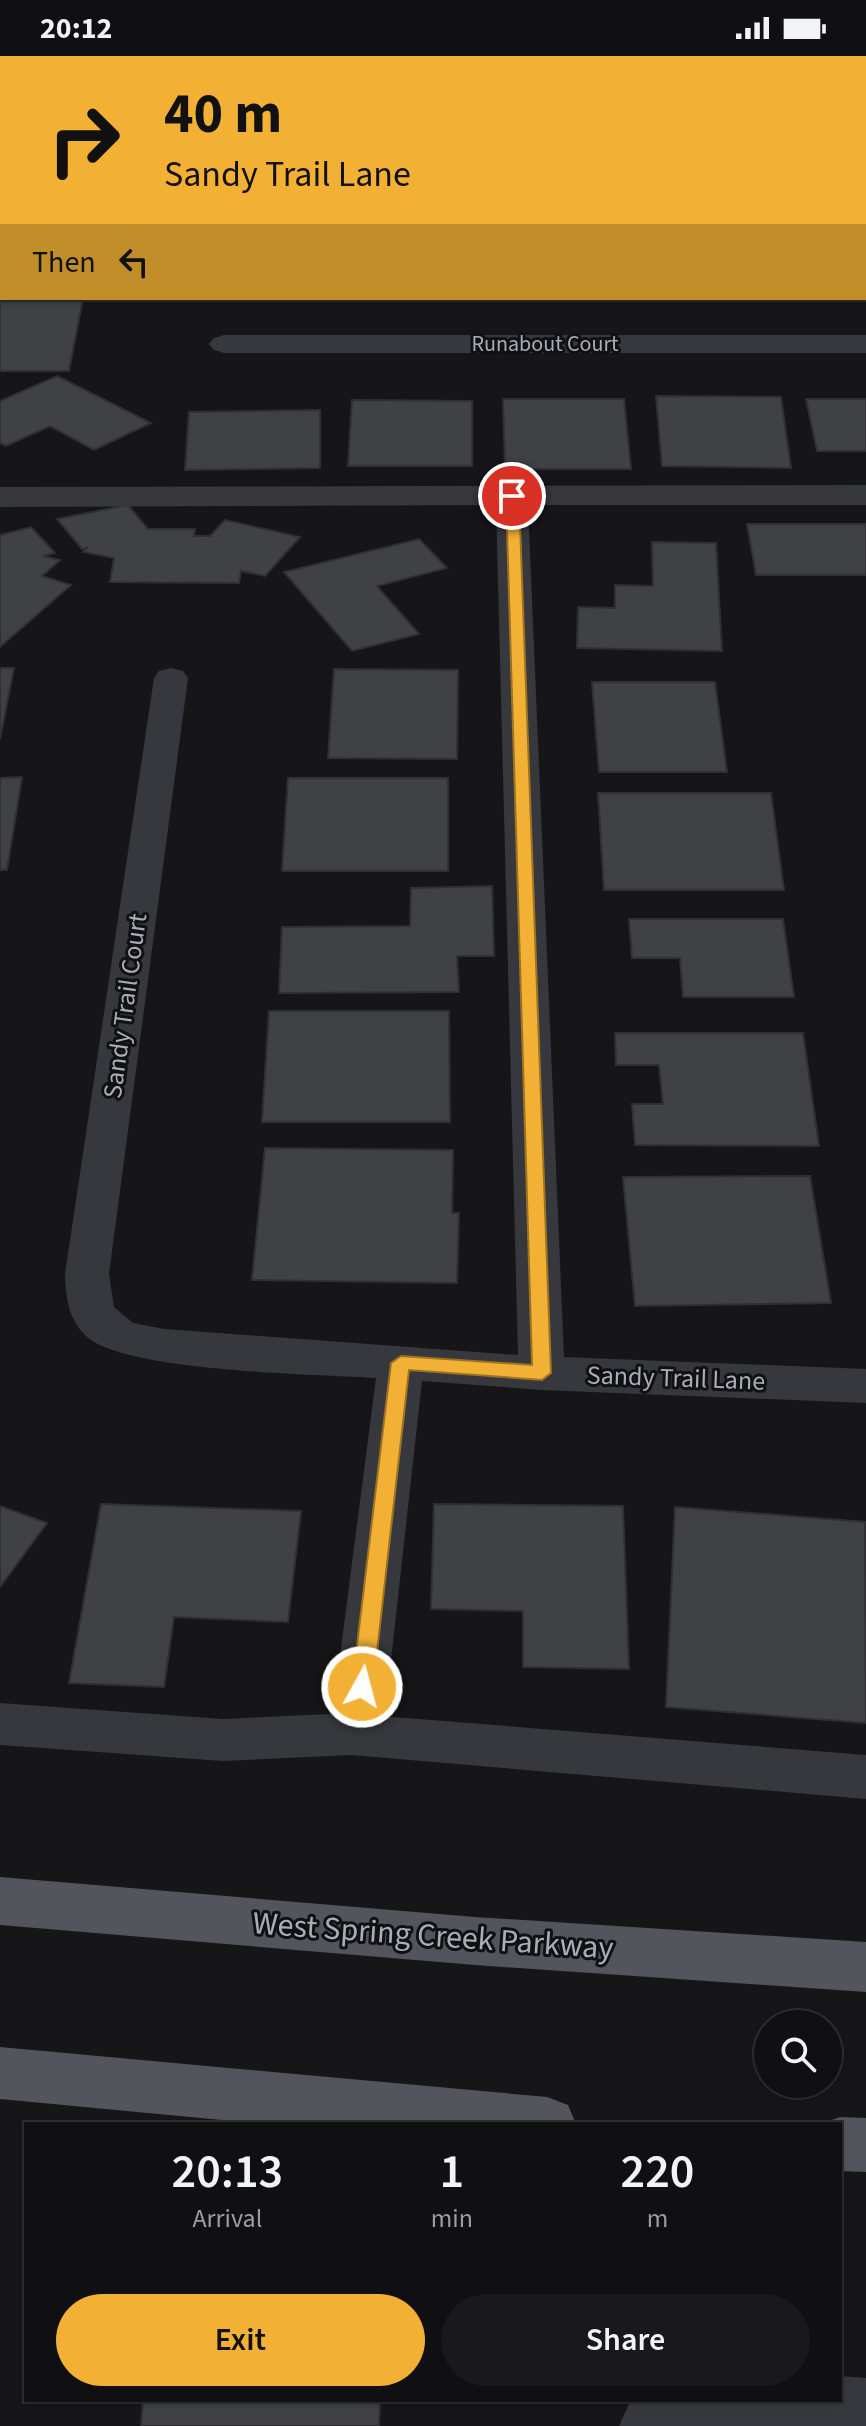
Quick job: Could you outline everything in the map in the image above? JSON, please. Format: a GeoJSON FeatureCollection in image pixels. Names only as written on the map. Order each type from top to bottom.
{"type":"FeatureCollection","features":[{"type":"Feature","properties":{"kind":"main road","name":"West Spring Creek Parkway"},"geometry":{"type":"LineString","coordinates":[[0,1901],[459,1940],[866,1967]]}},
{"type":"Feature","properties":{"kind":"main road"},"geometry":{"type":"LineString","coordinates":[[0,2073],[526,2122]]}},
{"type":"Feature","properties":{"kind":"main road"},"geometry":{"type":"LineString","coordinates":[[842,2144],[866,2145]]}},
{"type":"Feature","properties":{"kind":"street","name":"Runabout Court"},"geometry":{"type":"LineString","coordinates":[[224,344],[866,344]]}},
{"type":"Feature","properties":{"kind":"street"},"geometry":{"type":"LineString","coordinates":[[0,497],[866,495]]}},
{"type":"Feature","properties":{"kind":"street"},"geometry":{"type":"LineString","coordinates":[[512,496],[542,1373]]}},
{"type":"Feature","properties":{"kind":"street","name":"Sandy Trail Court"},"geometry":{"type":"LineString","coordinates":[[106,1329],[88,1301],[87,1274],[171,678]]}},
{"type":"Feature","properties":{"kind":"street","name":"Sandy Trail Lane"},"geometry":{"type":"LineString","coordinates":[[106,1329],[140,1344],[542,1373],[866,1386]]}},
{"type":"Feature","properties":{"kind":"street"},"geometry":{"type":"LineString","coordinates":[[351,1734],[362,1687],[401,1363]]}},
{"type":"Feature","properties":{"kind":"street"},"geometry":{"type":"LineString","coordinates":[[0,1724],[223,1740],[351,1734],[486,1748],[866,1777]]}},
{"type":"Feature","properties":{"kind":"street"},"geometry":{"type":"LineString","coordinates":[[651,2426],[685,2410],[789,2405],[866,2409]]}},
{"type":"Feature","properties":{"kind":"building"},"geometry":{"type":"Polygon","coordinates":[[[0,300],[83,300],[69,371],[0,371],[0,300]]]}},
{"type":"Feature","properties":{"kind":"building"},"geometry":{"type":"Polygon","coordinates":[[[57,376],[151,423],[94,450],[50,426],[6,446],[0,443],[0,401],[57,376]]]}},
{"type":"Feature","properties":{"kind":"building"},"geometry":{"type":"Polygon","coordinates":[[[656,396],[781,397],[791,468],[662,466],[656,396]]]}},
{"type":"Feature","properties":{"kind":"building"},"geometry":{"type":"Polygon","coordinates":[[[503,399],[624,399],[631,469],[505,469],[503,399]]]}},
{"type":"Feature","properties":{"kind":"building"},"geometry":{"type":"Polygon","coordinates":[[[806,399],[866,399],[866,451],[817,451],[806,399]]]}},
{"type":"Feature","properties":{"kind":"building"},"geometry":{"type":"Polygon","coordinates":[[[352,400],[472,401],[472,466],[348,466],[352,400]]]}},
{"type":"Feature","properties":{"kind":"building"},"geometry":{"type":"Polygon","coordinates":[[[320,410],[320,468],[185,470],[189,412],[320,410]]]}},
{"type":"Feature","properties":{"kind":"building"},"geometry":{"type":"Polygon","coordinates":[[[128,505],[148,529],[195,529],[194,536],[210,536],[225,520],[300,537],[265,576],[241,571],[239,583],[110,582],[114,558],[83,552],[88,547],[82,549],[57,519],[128,505]]]}},
{"type":"Feature","properties":{"kind":"building"},"geometry":{"type":"Polygon","coordinates":[[[747,524],[866,524],[866,575],[756,575],[747,524]]]}},
{"type":"Feature","properties":{"kind":"building"},"geometry":{"type":"Polygon","coordinates":[[[31,527],[55,553],[43,556],[60,560],[42,576],[71,585],[0,647],[0,535],[31,527]]]}},
{"type":"Feature","properties":{"kind":"building"},"geometry":{"type":"Polygon","coordinates":[[[419,539],[447,568],[377,586],[419,634],[352,651],[284,572],[419,539]]]}},
{"type":"Feature","properties":{"kind":"building"},"geometry":{"type":"Polygon","coordinates":[[[652,542],[716,543],[722,651],[577,648],[578,607],[615,608],[615,585],[653,586],[652,542]]]}},
{"type":"Feature","properties":{"kind":"building"},"geometry":{"type":"Polygon","coordinates":[[[0,668],[14,668],[0,739],[0,668]]]}},
{"type":"Feature","properties":{"kind":"building"},"geometry":{"type":"Polygon","coordinates":[[[334,669],[458,670],[457,759],[328,758],[334,669]]]}},
{"type":"Feature","properties":{"kind":"building"},"geometry":{"type":"Polygon","coordinates":[[[592,682],[715,682],[727,772],[599,772],[592,682]]]}},
{"type":"Feature","properties":{"kind":"building"},"geometry":{"type":"Polygon","coordinates":[[[22,777],[7,870],[0,870],[0,778],[22,777]]]}},
{"type":"Feature","properties":{"kind":"building"},"geometry":{"type":"Polygon","coordinates":[[[288,778],[448,778],[448,871],[282,871],[288,778]]]}},
{"type":"Feature","properties":{"kind":"building"},"geometry":{"type":"Polygon","coordinates":[[[598,793],[771,793],[784,890],[604,890],[598,793]]]}},
{"type":"Feature","properties":{"kind":"building"},"geometry":{"type":"Polygon","coordinates":[[[492,886],[494,956],[457,956],[459,992],[279,993],[282,927],[410,926],[411,888],[492,886]]]}},
{"type":"Feature","properties":{"kind":"building"},"geometry":{"type":"Polygon","coordinates":[[[629,919],[783,919],[794,997],[683,997],[680,958],[632,958],[629,919]]]}},
{"type":"Feature","properties":{"kind":"building"},"geometry":{"type":"Polygon","coordinates":[[[269,1011],[449,1011],[450,1122],[262,1122],[269,1011]]]}},
{"type":"Feature","properties":{"kind":"building"},"geometry":{"type":"Polygon","coordinates":[[[615,1033],[803,1033],[819,1146],[635,1145],[632,1104],[663,1104],[659,1065],[616,1065],[615,1033]]]}},
{"type":"Feature","properties":{"kind":"building"},"geometry":{"type":"Polygon","coordinates":[[[265,1148],[453,1150],[452,1213],[459,1213],[457,1283],[252,1280],[265,1148]]]}},
{"type":"Feature","properties":{"kind":"building"},"geometry":{"type":"Polygon","coordinates":[[[810,1176],[831,1303],[635,1306],[623,1177],[810,1176]]]}},
{"type":"Feature","properties":{"kind":"building"},"geometry":{"type":"Polygon","coordinates":[[[101,1504],[301,1511],[288,1622],[174,1617],[164,1687],[69,1683],[101,1504]]]}},
{"type":"Feature","properties":{"kind":"building"},"geometry":{"type":"Polygon","coordinates":[[[434,1504],[623,1506],[629,1669],[523,1667],[523,1611],[431,1609],[434,1504]]]}},
{"type":"Feature","properties":{"kind":"building"},"geometry":{"type":"Polygon","coordinates":[[[0,1506],[47,1523],[0,1587],[0,1506]]]}},
{"type":"Feature","properties":{"kind":"building"},"geometry":{"type":"Polygon","coordinates":[[[675,1507],[865,1522],[866,1723],[666,1707],[675,1507]]]}},
{"type":"Feature","properties":{"kind":"building"},"geometry":{"type":"Polygon","coordinates":[[[143,2402],[380,2402],[379,2426],[141,2426],[143,2402]]]}},
{"type":"Feature","properties":{"kind":"route"},"geometry":{"type":"LineString","coordinates":[[362,1687],[401,1363],[542,1373],[512,496]]}}]}
